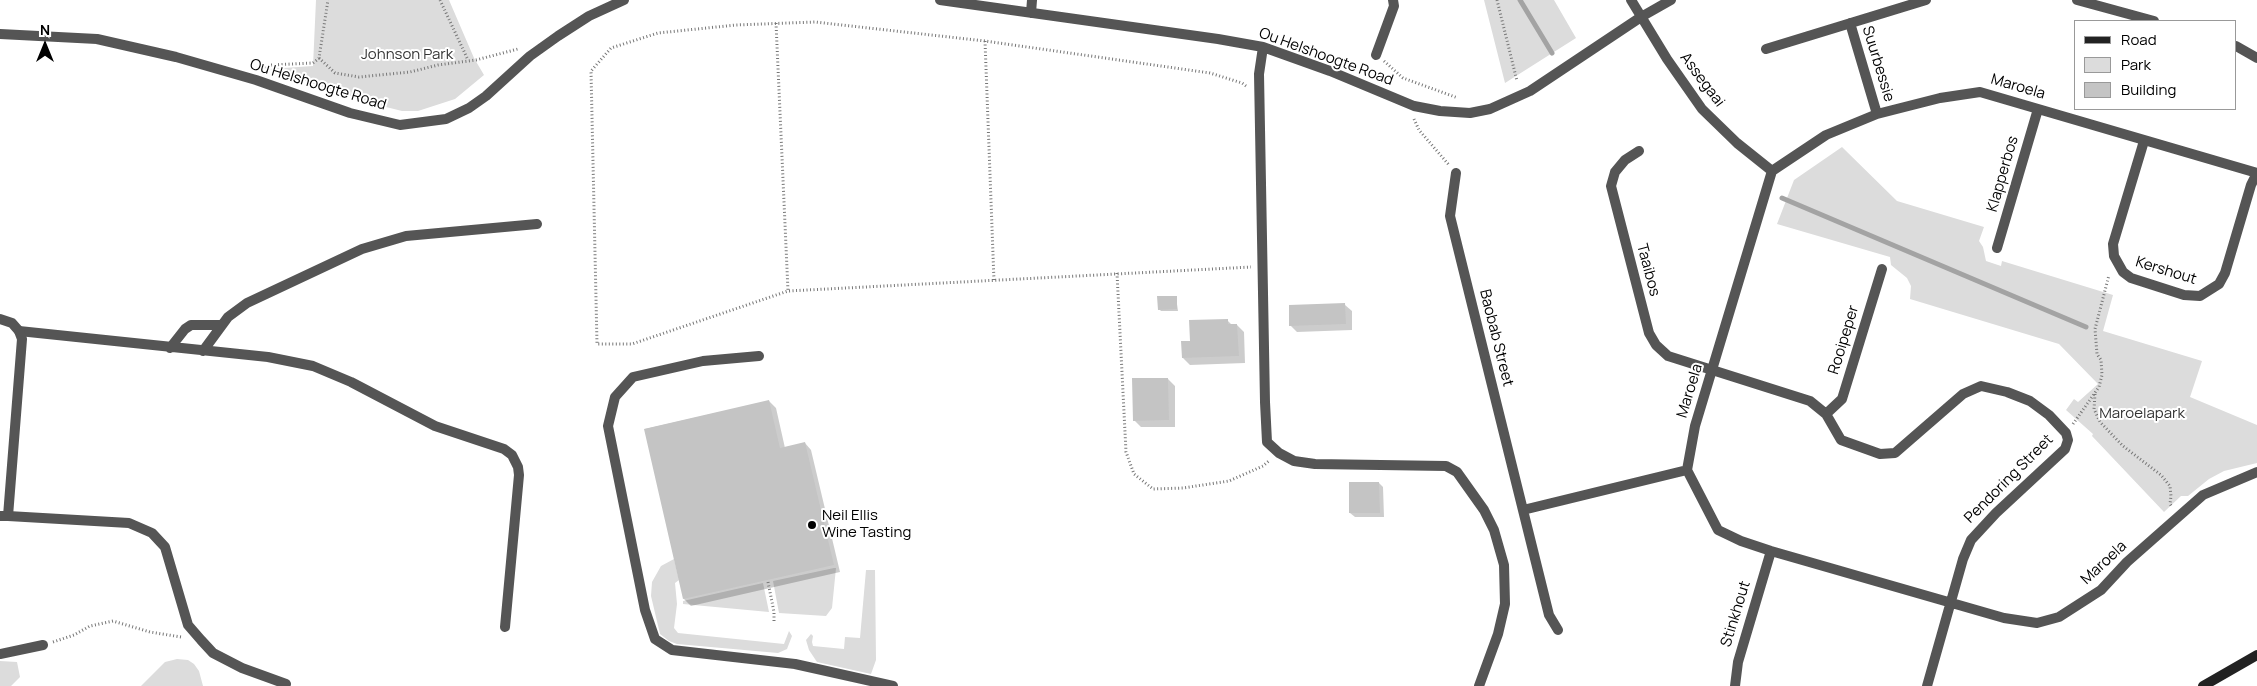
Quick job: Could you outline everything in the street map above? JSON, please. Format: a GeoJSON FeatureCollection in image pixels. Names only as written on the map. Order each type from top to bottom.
{"type":"FeatureCollection","features":[{"type":"Feature","properties":{"kind":"main road"},"geometry":{"type":"LineString","coordinates":[[2203,686],[2257,655]]}},
{"type":"Feature","properties":{"kind":"street","name":"Ou Helshoogte Road"},"geometry":{"type":"LineString","coordinates":[[0,34],[97,38],[194,62],[256,80],[350,113],[400,125],[446,119],[470,108],[530,56],[589,16],[624,0]]}},
{"type":"Feature","properties":{"kind":"street","name":"Ou Helshoogte Road"},"geometry":{"type":"LineString","coordinates":[[940,0],[1218,38],[1263,47],[1330,71],[1414,106],[1440,111],[1470,113],[1490,109],[1530,91],[1641,17],[1671,0]]}},
{"type":"Feature","properties":{"kind":"street"},"geometry":{"type":"LineString","coordinates":[[1031,12],[1032,0]]}},
{"type":"Feature","properties":{"kind":"street"},"geometry":{"type":"LineString","coordinates":[[1376,55],[1394,6],[1394,0]]}},
{"type":"Feature","properties":{"kind":"street","name":"Assegaai"},"geometry":{"type":"LineString","coordinates":[[1631,0],[1702,109],[1737,143],[1772,171]]}},
{"type":"Feature","properties":{"kind":"street","name":"Suurbessie"},"geometry":{"type":"LineString","coordinates":[[1766,49],[1926,0]]}},
{"type":"Feature","properties":{"kind":"street"},"geometry":{"type":"LineString","coordinates":[[2077,0],[2150,20]]}},
{"type":"Feature","properties":{"kind":"street","name":"Suurbessie"},"geometry":{"type":"LineString","coordinates":[[1850,23],[1877,114]]}},
{"type":"Feature","properties":{"kind":"street"},"geometry":{"type":"LineString","coordinates":[[1263,47],[1259,74],[1259,98],[1265,425],[1267,442],[1279,453],[1294,461],[1315,464],[1446,466],[1457,472],[1484,510],[1494,530],[1504,566],[1505,604],[1498,634],[1479,686]]}},
{"type":"Feature","properties":{"kind":"street"},"geometry":{"type":"LineString","coordinates":[[2237,47],[2257,58]]}},
{"type":"Feature","properties":{"kind":"street","name":"Maroela"},"geometry":{"type":"LineString","coordinates":[[2257,173],[1980,92],[1940,98],[1877,114],[1826,136],[1772,171],[1695,426],[1687,470],[1718,530],[1771,551],[2004,618],[2037,623],[2059,617],[2101,590],[2127,562],[2203,495],[2257,472]]}},
{"type":"Feature","properties":{"kind":"street","name":"Klapperbos"},"geometry":{"type":"LineString","coordinates":[[1997,248],[2038,109]]}},
{"type":"Feature","properties":{"kind":"street"},"geometry":{"type":"LineString","coordinates":[[2114,256],[2113,244],[2144,141]]}},
{"type":"Feature","properties":{"kind":"street","name":"Taaibos"},"geometry":{"type":"LineString","coordinates":[[1639,150],[1625,160],[1615,172],[1611,186],[1649,333],[1656,345],[1668,356],[1713,370]]}},
{"type":"Feature","properties":{"kind":"street","name":"Baobab Street"},"geometry":{"type":"LineString","coordinates":[[1456,173],[1450,216],[1549,615],[1558,630]]}},
{"type":"Feature","properties":{"kind":"street","name":"Kershout"},"geometry":{"type":"LineString","coordinates":[[2114,256],[2123,272],[2131,278],[2184,295],[2200,296],[2210,292],[2219,284],[2225,273],[2251,185],[2257,173]]}},
{"type":"Feature","properties":{"kind":"street"},"geometry":{"type":"LineString","coordinates":[[203,351],[220,325],[247,302],[362,249],[406,236],[537,224]]}},
{"type":"Feature","properties":{"kind":"street","name":"Rooipeper"},"geometry":{"type":"LineString","coordinates":[[1826,414],[1842,400],[1882,269]]}},
{"type":"Feature","properties":{"kind":"street"},"geometry":{"type":"LineString","coordinates":[[0,319],[12,322],[22,339],[4,516],[129,523],[152,533],[165,547],[188,625],[201,640],[213,653],[220,657],[242,668],[286,684]]}},
{"type":"Feature","properties":{"kind":"street"},"geometry":{"type":"LineString","coordinates":[[170,348],[184,329],[191,325],[220,325]]}},
{"type":"Feature","properties":{"kind":"street"},"geometry":{"type":"LineString","coordinates":[[19,331],[82,336],[170,348],[268,357],[313,366],[351,382],[435,426],[504,448],[512,455],[518,467],[519,484],[505,627]]}},
{"type":"Feature","properties":{"kind":"street"},"geometry":{"type":"LineString","coordinates":[[759,356],[703,361],[633,377],[615,397],[608,426],[645,610],[655,639],[672,650],[795,664],[893,686]]}},
{"type":"Feature","properties":{"kind":"street","name":"Pendoring Street"},"geometry":{"type":"LineString","coordinates":[[1713,370],[1810,401],[1826,414],[1841,440],[1880,454],[1895,454],[1963,394],[1980,386],[2006,392],[2030,401],[2049,415],[2066,433],[2068,440],[2064,449],[1996,513],[1971,540],[1952,603]]}},
{"type":"Feature","properties":{"kind":"street"},"geometry":{"type":"LineString","coordinates":[[1523,510],[1687,470]]}},
{"type":"Feature","properties":{"kind":"street","name":"Stinkhout"},"geometry":{"type":"LineString","coordinates":[[1735,686],[1738,662],[1771,551]]}},
{"type":"Feature","properties":{"kind":"street"},"geometry":{"type":"LineString","coordinates":[[1927,686],[1952,603]]}},
{"type":"Feature","properties":{"kind":"street"},"geometry":{"type":"LineString","coordinates":[[0,654],[43,645]]}},
{"type":"Feature","properties":{"kind":"path"},"geometry":{"type":"LineString","coordinates":[[261,68],[271,65],[313,63],[320,58],[328,0]]}},
{"type":"Feature","properties":{"kind":"path"},"geometry":{"type":"LineString","coordinates":[[440,0],[468,60]]}},
{"type":"Feature","properties":{"kind":"path"},"geometry":{"type":"LineString","coordinates":[[1496,0],[1517,81]]}},
{"type":"Feature","properties":{"kind":"path"},"geometry":{"type":"LineString","coordinates":[[1259,98],[1242,83],[1210,73],[985,41],[815,22],[736,25],[658,33],[611,48],[591,71],[597,344],[632,344],[788,291],[1262,266]]}},
{"type":"Feature","properties":{"kind":"path"},"geometry":{"type":"LineString","coordinates":[[776,23],[788,291]]}},
{"type":"Feature","properties":{"kind":"path"},"geometry":{"type":"LineString","coordinates":[[985,41],[994,281]]}},
{"type":"Feature","properties":{"kind":"path"},"geometry":{"type":"LineString","coordinates":[[320,58],[335,73],[359,77],[410,72],[476,60],[517,48],[530,56]]}},
{"type":"Feature","properties":{"kind":"path"},"geometry":{"type":"LineString","coordinates":[[1376,55],[1403,78],[1467,102]]}},
{"type":"Feature","properties":{"kind":"path"},"geometry":{"type":"LineString","coordinates":[[1419,90],[1420,84]]}},
{"type":"Feature","properties":{"kind":"path"},"geometry":{"type":"LineString","coordinates":[[1411,115],[1419,130],[1456,173]]}},
{"type":"Feature","properties":{"kind":"path"},"geometry":{"type":"LineString","coordinates":[[2066,433],[2100,388],[2102,375],[2101,360],[2097,354],[2095,329],[2114,256]]}},
{"type":"Feature","properties":{"kind":"path"},"geometry":{"type":"LineString","coordinates":[[1117,273],[1126,452],[1134,474],[1153,489],[1183,488],[1229,481],[1263,466],[1279,453]]}},
{"type":"Feature","properties":{"kind":"path"},"geometry":{"type":"LineString","coordinates":[[2095,394],[2094,408],[2100,422],[2123,446],[2161,475],[2170,486],[2170,504],[2179,515]]}},
{"type":"Feature","properties":{"kind":"path"},"geometry":{"type":"LineString","coordinates":[[768,582],[774,621]]}},
{"type":"Feature","properties":{"kind":"path"},"geometry":{"type":"LineString","coordinates":[[43,645],[74,635],[90,626],[113,621],[150,632],[201,640]]}},
{"type":"Feature","properties":{"kind":"green space","name":"Johnson Park"},"geometry":{"type":"Polygon","coordinates":[[[316,0],[449,0],[474,58],[484,75],[455,99],[418,111],[402,111],[378,105],[269,69],[313,66],[316,0]]]}},
{"type":"Feature","properties":{"kind":"green space"},"geometry":{"type":"Polygon","coordinates":[[[1484,0],[1554,0],[1576,38],[1505,83],[1484,0]]]}},
{"type":"Feature","properties":{"kind":"green space","name":"Maroelapark"},"geometry":{"type":"Polygon","coordinates":[[[1842,147],[1897,201],[1984,227],[1979,241],[1983,247],[1986,261],[2001,266],[2002,261],[2113,295],[2103,331],[2202,361],[2190,397],[2257,425],[2257,463],[2224,471],[2209,479],[2188,496],[2181,496],[2164,512],[2092,436],[2093,434],[2066,410],[2074,399],[2078,402],[2098,384],[2059,344],[1910,299],[1911,286],[1907,278],[1891,265],[1890,257],[1777,224],[1794,180],[1842,147]]]}},
{"type":"Feature","properties":{"kind":"green space"},"geometry":{"type":"Polygon","coordinates":[[[674,559],[679,580],[675,583],[677,604],[674,628],[678,633],[784,644],[789,631],[792,636],[787,649],[778,653],[677,644],[660,634],[651,596],[652,582],[661,566],[674,559]]]}},
{"type":"Feature","properties":{"kind":"green space"},"geometry":{"type":"Polygon","coordinates":[[[836,568],[832,608],[826,616],[779,613],[773,581],[836,568]]]}},
{"type":"Feature","properties":{"kind":"green space"},"geometry":{"type":"Polygon","coordinates":[[[866,570],[875,570],[876,660],[871,674],[817,662],[809,650],[806,640],[811,634],[813,636],[813,646],[844,649],[845,637],[860,638],[866,570]]]}},
{"type":"Feature","properties":{"kind":"green space"},"geometry":{"type":"Polygon","coordinates":[[[763,583],[769,612],[683,604],[683,601],[763,583]]]}},
{"type":"Feature","properties":{"kind":"green space"},"geometry":{"type":"Polygon","coordinates":[[[177,659],[188,660],[194,664],[199,671],[203,686],[141,686],[165,662],[177,659]]]}},
{"type":"Feature","properties":{"kind":"green space"},"geometry":{"type":"Polygon","coordinates":[[[0,661],[17,662],[20,677],[11,686],[0,686],[0,661]]]}},
{"type":"Feature","properties":{"kind":"building"},"geometry":{"type":"Polygon","coordinates":[[[1157,296],[1177,296],[1177,309],[1158,310],[1157,296]]]}},
{"type":"Feature","properties":{"kind":"building"},"geometry":{"type":"Polygon","coordinates":[[[1345,303],[1346,324],[1289,326],[1289,305],[1345,303]]]}},
{"type":"Feature","properties":{"kind":"building"},"geometry":{"type":"Polygon","coordinates":[[[1228,319],[1228,324],[1237,324],[1239,356],[1182,358],[1181,341],[1190,341],[1189,320],[1228,319]]]}},
{"type":"Feature","properties":{"kind":"building"},"geometry":{"type":"Polygon","coordinates":[[[1132,378],[1168,378],[1169,420],[1133,421],[1132,378]]]}},
{"type":"Feature","properties":{"kind":"building"},"geometry":{"type":"Polygon","coordinates":[[[769,400],[780,448],[805,442],[834,565],[683,599],[644,429],[769,400]]]}},
{"type":"Feature","properties":{"kind":"building"},"geometry":{"type":"Polygon","coordinates":[[[1349,482],[1379,482],[1380,513],[1349,513],[1349,482]]]}},
{"type":"Feature","properties":{"kind":"waterway"},"geometry":{"type":"LineString","coordinates":[[1520,0],[1552,53]]}},
{"type":"Feature","properties":{"kind":"waterway"},"geometry":{"type":"LineString","coordinates":[[1782,198],[2086,327]]}},
{"type":"Feature","properties":{"kind":"place","name":"Neil Ellis Wine Tasting"},"geometry":{"type":"Point","coordinates":[812,525]}}]}
